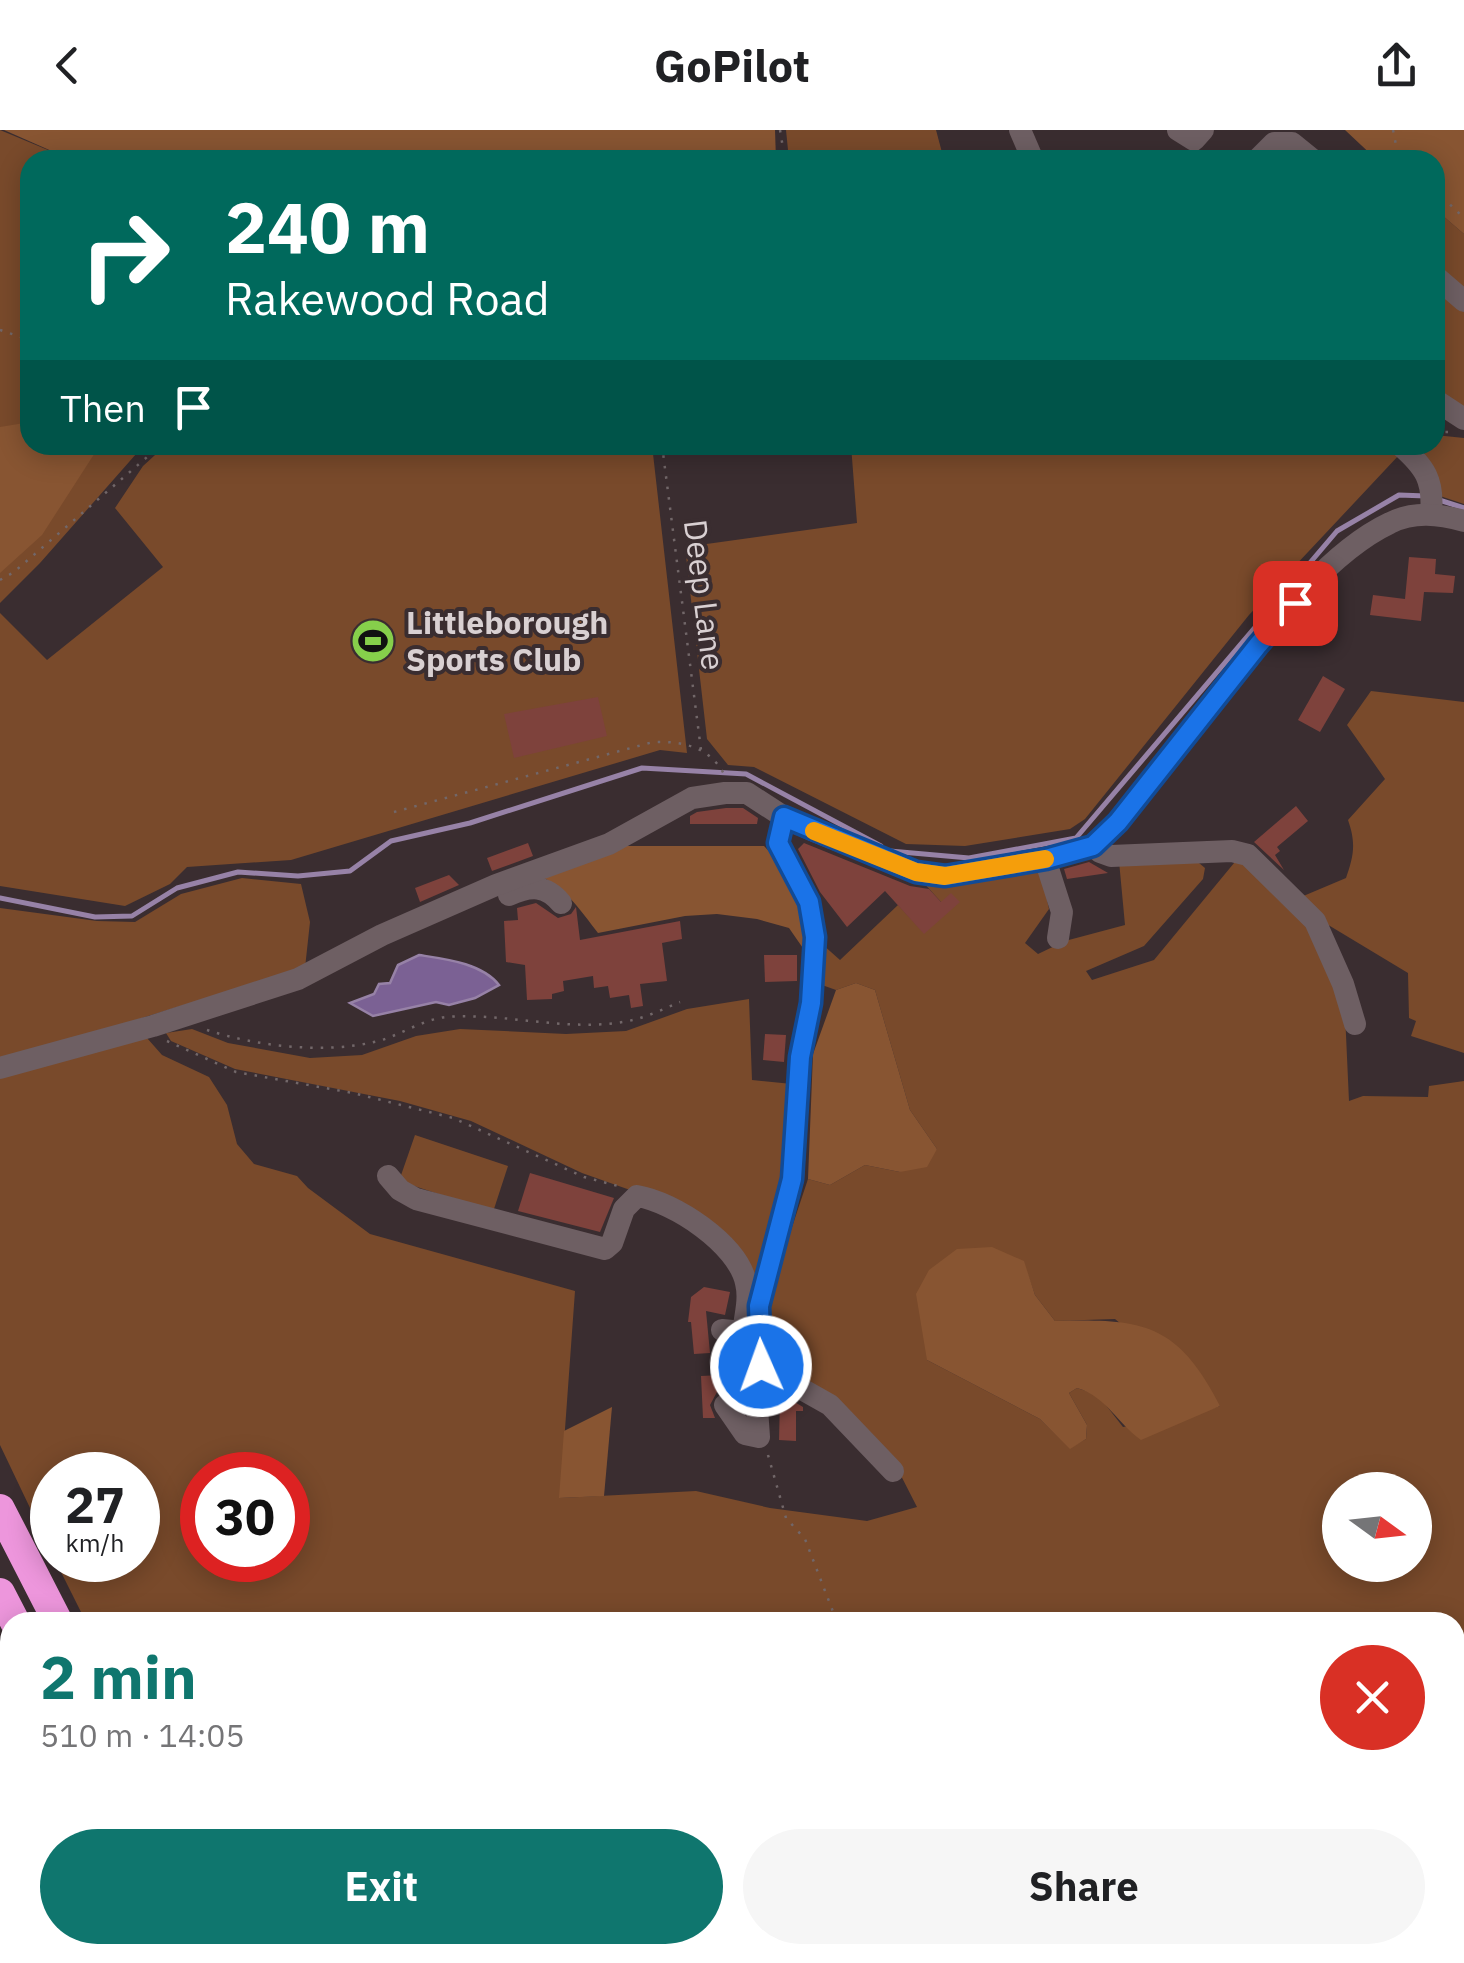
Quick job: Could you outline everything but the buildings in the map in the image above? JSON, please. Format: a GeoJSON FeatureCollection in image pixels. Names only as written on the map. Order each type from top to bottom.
{"type":"FeatureCollection","features":[{"type":"Feature","properties":{"kind":"highway"},"geometry":{"type":"LineString","coordinates":[[0,1509],[53,1612]]}},
{"type":"Feature","properties":{"kind":"street"},"geometry":{"type":"LineString","coordinates":[[1178,130],[1194,140],[1202,130]]}},
{"type":"Feature","properties":{"kind":"street"},"geometry":{"type":"LineString","coordinates":[[1268,150],[1274,144],[1287,143],[1301,150]]}},
{"type":"Feature","properties":{"kind":"street"},"geometry":{"type":"LineString","coordinates":[[1411,455],[1418,461],[1431,501],[1464,521]]}},
{"type":"Feature","properties":{"kind":"street"},"geometry":{"type":"LineString","coordinates":[[0,1068],[153,1026],[298,979],[458,903],[609,844],[692,798],[724,792],[747,793],[784,817],[916,872],[945,876],[1046,859],[1093,846],[1118,822],[1258,645],[1314,582],[1361,540],[1431,501]]}},
{"type":"Feature","properties":{"kind":"street"},"geometry":{"type":"LineString","coordinates":[[725,1405],[745,1434],[759,1437],[759,1306],[792,1179],[800,1057],[811,1003],[815,937],[809,902],[778,843],[784,817]]}},
{"type":"Feature","properties":{"kind":"street"},"geometry":{"type":"LineString","coordinates":[[1093,846],[1111,856],[1232,851],[1248,856],[1315,921],[1343,984],[1355,1024]]}},
{"type":"Feature","properties":{"kind":"street"},"geometry":{"type":"LineString","coordinates":[[1046,859],[1062,912],[1058,938]]}},
{"type":"Feature","properties":{"kind":"street"},"geometry":{"type":"LineString","coordinates":[[458,903],[473,912],[534,887],[552,892],[561,904]]}},
{"type":"Feature","properties":{"kind":"street"},"geometry":{"type":"LineString","coordinates":[[388,1176],[400,1190],[416,1199],[605,1250],[612,1243],[624,1208],[637,1196],[681,1212],[715,1238],[745,1278],[747,1288],[732,1331],[761,1366],[830,1405],[893,1471]]}},
{"type":"Feature","properties":{"kind":"path"},"geometry":{"type":"LineString","coordinates":[[1445,200],[1464,218]]}},
{"type":"Feature","properties":{"kind":"path"},"geometry":{"type":"LineString","coordinates":[[0,580],[149,455]]}},
{"type":"Feature","properties":{"kind":"path","name":"Deep Lane"},"geometry":{"type":"LineString","coordinates":[[663,455],[702,751]]}},
{"type":"Feature","properties":{"kind":"path"},"geometry":{"type":"LineString","coordinates":[[394,812],[653,742],[678,741],[702,751],[724,776]]}},
{"type":"Feature","properties":{"kind":"path"},"geometry":{"type":"LineString","coordinates":[[188,1014],[198,1028],[230,1038],[304,1046],[357,1045],[379,1041],[443,1017],[567,1024],[622,1022],[680,1002]]}},
{"type":"Feature","properties":{"kind":"path"},"geometry":{"type":"LineString","coordinates":[[153,1026],[156,1034],[174,1046],[236,1072],[354,1093],[453,1118],[584,1177],[650,1198]]}},
{"type":"Feature","properties":{"kind":"path"},"geometry":{"type":"LineString","coordinates":[[759,1437],[778,1484],[786,1518],[805,1539],[833,1612]]}},
{"type":"Feature","properties":{"kind":"shaded area"},"geometry":{"type":"Polygon","coordinates":[[[0,130],[48,150],[20,150],[20,455],[135,455],[0,603],[0,130]]]}},
{"type":"Feature","properties":{"kind":"shaded area"},"geometry":{"type":"Polygon","coordinates":[[[4,130],[775,130],[776,150],[49,150],[4,130]]]}},
{"type":"Feature","properties":{"kind":"shaded area"},"geometry":{"type":"Polygon","coordinates":[[[786,130],[936,130],[941,150],[788,150],[786,130]]]}},
{"type":"Feature","properties":{"kind":"shaded area"},"geometry":{"type":"Polygon","coordinates":[[[1345,130],[1464,130],[1464,234],[1445,218],[1445,150],[1366,150],[1345,130]]]}},
{"type":"Feature","properties":{"kind":"shaded area"},"geometry":{"type":"Polygon","coordinates":[[[1445,218],[1464,234],[1464,290],[1445,274],[1445,218]]]}},
{"type":"Feature","properties":{"kind":"shaded area"},"geometry":{"type":"Polygon","coordinates":[[[1445,296],[1464,312],[1464,412],[1445,400],[1445,296]]]}},
{"type":"Feature","properties":{"kind":"shaded area"},"geometry":{"type":"Polygon","coordinates":[[[20,424],[20,455],[94,455],[42,535],[0,573],[0,427],[20,424]]]}},
{"type":"Feature","properties":{"kind":"shaded area"},"geometry":{"type":"Polygon","coordinates":[[[1445,436],[1464,438],[1464,504],[1440,496],[1424,458],[1445,455],[1445,436]]]}},
{"type":"Feature","properties":{"kind":"shaded area","name":"Littleborough Sports Club"},"geometry":{"type":"Polygon","coordinates":[[[155,455],[653,455],[687,753],[660,750],[291,860],[187,867],[170,884],[125,906],[0,886],[0,613],[47,660],[163,567],[115,508],[155,455]]]}},
{"type":"Feature","properties":{"kind":"shaded area"},"geometry":{"type":"Polygon","coordinates":[[[852,455],[1399,455],[1249,615],[1085,819],[1070,829],[965,846],[906,844],[754,767],[728,765],[707,739],[685,547],[857,523],[852,455]]]}},
{"type":"Feature","properties":{"kind":"shaded area"},"geometry":{"type":"Polygon","coordinates":[[[1371,691],[1464,702],[1464,1053],[1411,1036],[1416,1021],[1409,1018],[1408,973],[1325,923],[1301,897],[1346,878],[1353,849],[1348,820],[1385,779],[1347,725],[1371,691]]]}},
{"type":"Feature","properties":{"kind":"shaded area"},"geometry":{"type":"Polygon","coordinates":[[[624,846],[764,846],[790,883],[807,954],[789,928],[717,914],[685,916],[598,933],[565,894],[540,876],[624,846]]]}},
{"type":"Feature","properties":{"kind":"shaded area"},"geometry":{"type":"Polygon","coordinates":[[[1239,857],[1303,919],[1345,1013],[1349,1101],[1363,1096],[1428,1097],[1429,1086],[1464,1081],[1464,1612],[81,1612],[66,1582],[160,1582],[160,1452],[30,1452],[30,1508],[0,1445],[0,1078],[147,1038],[162,1055],[209,1077],[227,1105],[237,1144],[254,1164],[297,1176],[370,1234],[575,1291],[560,1498],[696,1491],[770,1508],[867,1521],[917,1507],[894,1462],[768,1363],[770,1293],[808,1179],[830,1185],[865,1165],[900,1172],[937,1149],[910,1110],[875,990],[856,983],[836,990],[822,985],[822,944],[840,960],[898,905],[924,933],[941,902],[922,881],[997,876],[1040,867],[1049,909],[1025,943],[1038,954],[1065,941],[1125,925],[1119,861],[1193,858],[1205,868],[1203,879],[1144,946],[1086,971],[1092,980],[1154,960],[1239,857]],[[1023,1261],[927,1360],[1040,1419],[1070,1448],[1086,1439],[1087,1425],[1069,1393],[1077,1388],[1098,1395],[1123,1427],[1220,1406],[1115,1319],[1055,1321],[1035,1295],[1023,1261]]]}},
{"type":"Feature","properties":{"kind":"shaded area"},"geometry":{"type":"Polygon","coordinates":[[[242,878],[301,884],[310,922],[305,968],[0,1063],[0,908],[135,922],[181,894],[242,878]]]}},
{"type":"Feature","properties":{"kind":"shaded area"},"geometry":{"type":"Polygon","coordinates":[[[419,955],[473,967],[499,985],[475,998],[449,1005],[436,1002],[373,1016],[350,1003],[374,994],[379,984],[390,983],[398,965],[419,955]]]}},
{"type":"Feature","properties":{"kind":"shaded area"},"geometry":{"type":"Polygon","coordinates":[[[856,983],[875,990],[910,1110],[937,1149],[927,1167],[900,1172],[865,1165],[830,1185],[808,1179],[813,1054],[836,990],[856,983]]]}},
{"type":"Feature","properties":{"kind":"shaded area"},"geometry":{"type":"Polygon","coordinates":[[[749,999],[752,1080],[792,1084],[788,1176],[755,1306],[745,1263],[681,1208],[582,1173],[471,1121],[400,1101],[235,1069],[171,1041],[166,1033],[192,1029],[228,1043],[310,1058],[362,1055],[416,1036],[460,1029],[566,1034],[626,1031],[687,1009],[749,999]]]}},
{"type":"Feature","properties":{"kind":"shaded area"},"geometry":{"type":"Polygon","coordinates":[[[415,1135],[508,1166],[493,1212],[399,1181],[415,1135]]]}},
{"type":"Feature","properties":{"kind":"shaded area"},"geometry":{"type":"Polygon","coordinates":[[[992,1247],[1024,1261],[1035,1295],[1055,1321],[1134,1325],[1172,1342],[1204,1378],[1220,1406],[1141,1440],[1096,1397],[1077,1388],[1069,1393],[1087,1425],[1086,1439],[1070,1449],[1040,1419],[927,1360],[916,1294],[929,1270],[957,1249],[992,1247]]]}},
{"type":"Feature","properties":{"kind":"shaded area"},"geometry":{"type":"Polygon","coordinates":[[[612,1407],[604,1496],[559,1498],[564,1431],[612,1407]]]}},
{"type":"Feature","properties":{"kind":"waterway"},"geometry":{"type":"LineString","coordinates":[[890,851],[969,858],[1076,838],[1337,531],[1399,495],[1426,496]]}},
{"type":"Feature","properties":{"kind":"waterway"},"geometry":{"type":"LineString","coordinates":[[1436,499],[1464,508]]}},
{"type":"Feature","properties":{"kind":"waterway"},"geometry":{"type":"LineString","coordinates":[[0,898],[95,917],[132,916],[177,888],[238,872],[298,876],[350,871],[391,841],[470,823],[642,768],[746,774],[881,846]]}},
{"type":"Feature","properties":{"kind":"slow traffic"},"geometry":{"type":"LineString","coordinates":[[814,831],[916,872],[945,876],[1045,859]]}},
{"type":"Feature","properties":{"kind":"place","name":"Littleborough Sports Club"},"geometry":{"type":"Point","coordinates":[373,641]}},
{"type":"Feature","properties":{"kind":"route"},"geometry":{"type":"LineString","coordinates":[[761,1366],[759,1306],[792,1179],[800,1057],[811,1003],[815,937],[809,902],[778,843],[784,817],[916,872],[945,876],[1046,859],[1093,846],[1118,822],[1295,603]]}}]}
